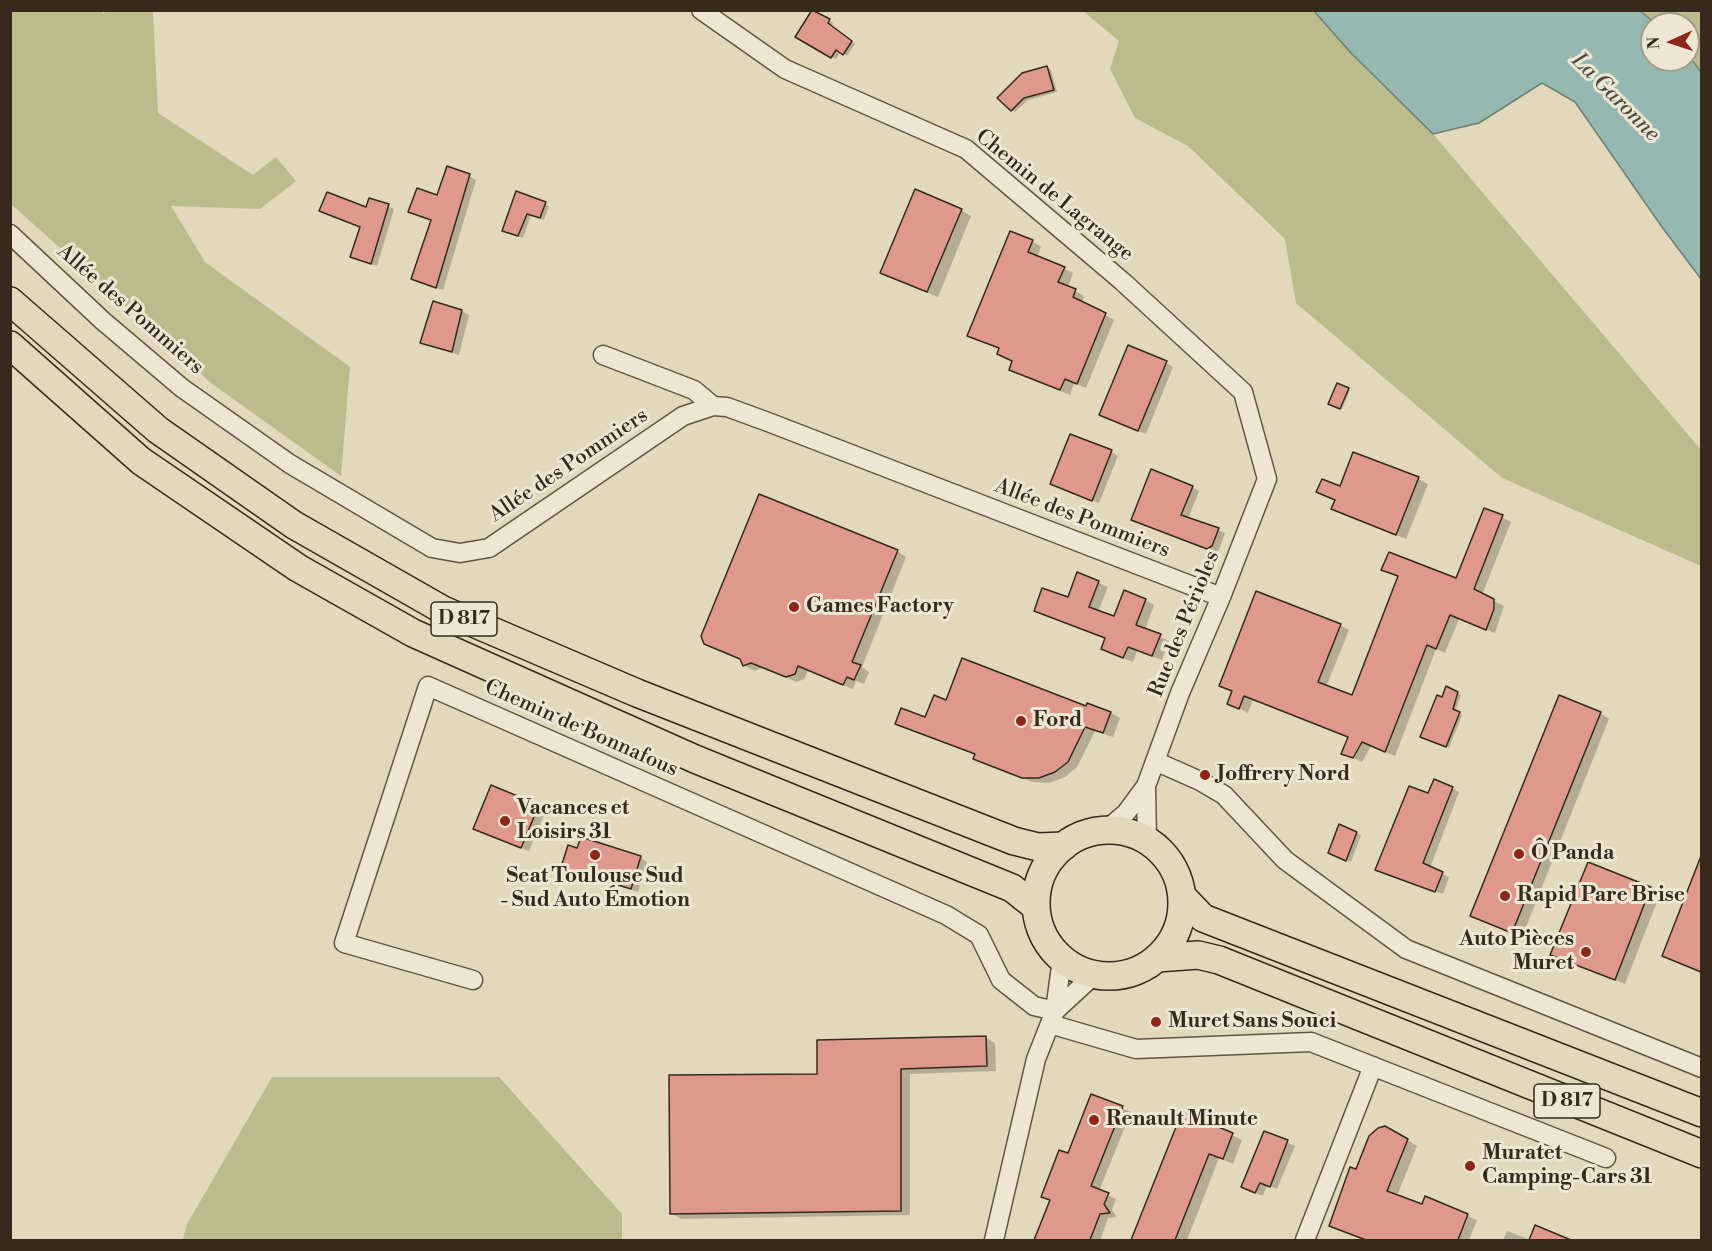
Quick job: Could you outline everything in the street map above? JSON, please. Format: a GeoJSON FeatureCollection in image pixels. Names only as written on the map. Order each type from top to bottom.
{"type":"FeatureCollection","features":[{"type":"Feature","properties":{"kind":"main road","name":"D 817"},"geometry":{"type":"LineString","coordinates":[[10,301],[158,430],[294,525],[443,610],[637,693],[1014,841],[1038,847],[1064,846]]}},
{"type":"Feature","properties":{"kind":"main road","name":"D 817"},"geometry":{"type":"LineString","coordinates":[[10,345],[150,467],[298,568],[412,633],[695,759],[1012,888],[1036,907]]}},
{"type":"Feature","properties":{"kind":"main road"},"geometry":{"type":"LineString","coordinates":[[1106,830],[1127,833],[1147,840],[1164,855],[1176,874],[1182,897],[1180,919],[1172,941],[1157,958],[1138,970],[1116,976],[1094,975],[1077,969],[1062,959],[1043,934],[1036,907],[1043,873],[1064,846],[1091,832],[1106,830]]}},
{"type":"Feature","properties":{"kind":"main road","name":"D 817"},"geometry":{"type":"LineString","coordinates":[[1182,897],[1198,914],[1221,925],[1701,1113]]}},
{"type":"Feature","properties":{"kind":"main road","name":"D 817"},"geometry":{"type":"LineString","coordinates":[[1157,958],[1198,955],[1219,960],[1701,1154]]}},
{"type":"Feature","properties":{"kind":"street","name":"Chemin de Lagrange"},"geometry":{"type":"LineString","coordinates":[[701,10],[785,69],[966,149],[1122,281],[1243,392],[1267,479]]}},
{"type":"Feature","properties":{"kind":"street","name":"Allée des Pommiers"},"geometry":{"type":"LineString","coordinates":[[10,234],[104,321],[182,388],[290,464],[432,548],[460,554],[489,548],[682,416],[713,406],[728,407],[768,422],[1221,597]]}},
{"type":"Feature","properties":{"kind":"street"},"geometry":{"type":"LineString","coordinates":[[603,355],[694,390],[713,406]]}},
{"type":"Feature","properties":{"kind":"street","name":"Rue des Périoles"},"geometry":{"type":"LineString","coordinates":[[1106,830],[1126,813],[1146,786],[1180,693],[1221,597],[1267,479]]}},
{"type":"Feature","properties":{"kind":"street","name":"Chemin de Bonnafous"},"geometry":{"type":"LineString","coordinates":[[472,980],[344,943],[428,686],[946,915],[979,935],[1001,980],[1052,1017]]}},
{"type":"Feature","properties":{"kind":"street"},"geometry":{"type":"LineString","coordinates":[[1155,761],[1200,781],[1224,795],[1284,860],[1406,950],[1701,1068]]}},
{"type":"Feature","properties":{"kind":"street","name":"Rue des Périoles"},"geometry":{"type":"LineString","coordinates":[[1146,786],[1147,840]]}},
{"type":"Feature","properties":{"kind":"street"},"geometry":{"type":"LineString","coordinates":[[994,1240],[1036,1059],[1052,1017],[1062,959]]}},
{"type":"Feature","properties":{"kind":"street"},"geometry":{"type":"LineString","coordinates":[[1052,1017],[1094,975]]}},
{"type":"Feature","properties":{"kind":"street"},"geometry":{"type":"LineString","coordinates":[[1052,1017],[1136,1049],[1311,1042],[1606,1158]]}},
{"type":"Feature","properties":{"kind":"street"},"geometry":{"type":"LineString","coordinates":[[1305,1240],[1373,1066]]}},
{"type":"Feature","properties":{"kind":"green space"},"geometry":{"type":"Polygon","coordinates":[[[11,11],[101,11],[104,14],[105,11],[153,11],[158,113],[253,175],[276,157],[296,181],[260,209],[171,206],[205,262],[350,367],[341,476],[211,383],[11,204],[11,11]]]}},
{"type":"Feature","properties":{"kind":"green space"},"geometry":{"type":"Polygon","coordinates":[[[1083,11],[1316,11],[1369,72],[1433,134],[1701,450],[1701,566],[1502,478],[1296,303],[1285,239],[1188,146],[1135,118],[1110,69],[1119,41],[1083,11]]]}},
{"type":"Feature","properties":{"kind":"green space"},"geometry":{"type":"Polygon","coordinates":[[[1701,11],[1701,72],[1700,12],[1641,12],[1701,11]]]}},
{"type":"Feature","properties":{"kind":"green space"},"geometry":{"type":"Polygon","coordinates":[[[272,1077],[499,1077],[622,1214],[622,1240],[183,1240],[186,1226],[272,1077]]]}},
{"type":"Feature","properties":{"kind":"water","name":"La Garonne"},"geometry":{"type":"Polygon","coordinates":[[[1314,11],[1640,11],[1640,72],[1701,72],[1701,279],[1575,102],[1542,83],[1479,123],[1433,134],[1351,53],[1314,11]]]}},
{"type":"Feature","properties":{"kind":"building"},"geometry":{"type":"Polygon","coordinates":[[[812,10],[830,19],[828,23],[852,41],[843,55],[836,50],[831,58],[795,37],[812,10]]]}},
{"type":"Feature","properties":{"kind":"building"},"geometry":{"type":"Polygon","coordinates":[[[1047,66],[1054,90],[1024,98],[1011,111],[997,98],[1022,73],[1047,66]]]}},
{"type":"Feature","properties":{"kind":"building"},"geometry":{"type":"Polygon","coordinates":[[[447,166],[470,174],[436,288],[411,279],[431,220],[408,212],[417,188],[437,195],[447,166]]]}},
{"type":"Feature","properties":{"kind":"building"},"geometry":{"type":"Polygon","coordinates":[[[915,189],[962,209],[927,292],[880,273],[915,189]]]}},
{"type":"Feature","properties":{"kind":"building"},"geometry":{"type":"Polygon","coordinates":[[[516,191],[546,202],[540,218],[527,214],[518,236],[502,231],[516,191]]]}},
{"type":"Feature","properties":{"kind":"building"},"geometry":{"type":"Polygon","coordinates":[[[327,192],[366,207],[369,198],[389,204],[371,264],[350,257],[360,227],[319,211],[327,192]]]}},
{"type":"Feature","properties":{"kind":"building"},"geometry":{"type":"Polygon","coordinates":[[[1010,231],[1033,240],[1028,252],[1065,267],[1058,282],[1076,289],[1073,297],[1106,313],[1077,384],[1065,379],[1060,390],[1009,370],[1012,361],[997,354],[999,348],[967,336],[1010,231]]]}},
{"type":"Feature","properties":{"kind":"building"},"geometry":{"type":"Polygon","coordinates":[[[433,301],[462,310],[452,352],[420,343],[433,301]]]}},
{"type":"Feature","properties":{"kind":"building"},"geometry":{"type":"Polygon","coordinates":[[[1128,345],[1167,361],[1138,431],[1099,415],[1128,345]]]}},
{"type":"Feature","properties":{"kind":"building"},"geometry":{"type":"Polygon","coordinates":[[[1337,383],[1349,388],[1340,409],[1328,404],[1337,383]]]}},
{"type":"Feature","properties":{"kind":"building"},"geometry":{"type":"Polygon","coordinates":[[[1070,434],[1112,450],[1092,501],[1050,484],[1070,434]]]}},
{"type":"Feature","properties":{"kind":"building"},"geometry":{"type":"Polygon","coordinates":[[[1353,452],[1419,477],[1396,535],[1331,509],[1335,500],[1316,492],[1322,479],[1340,486],[1353,452]]]}},
{"type":"Feature","properties":{"kind":"building"},"geometry":{"type":"Polygon","coordinates":[[[1151,469],[1193,486],[1181,515],[1219,528],[1212,546],[1207,549],[1131,520],[1151,469]]]}},
{"type":"Feature","properties":{"kind":"building","name":"Games Factory"},"geometry":{"type":"Polygon","coordinates":[[[759,494],[898,550],[852,662],[861,665],[854,680],[847,677],[843,685],[798,666],[795,674],[786,677],[751,663],[743,666],[740,659],[704,644],[701,636],[759,494]]]}},
{"type":"Feature","properties":{"kind":"building"},"geometry":{"type":"Polygon","coordinates":[[[1484,508],[1503,515],[1474,589],[1494,599],[1494,609],[1486,630],[1450,615],[1436,649],[1427,645],[1385,752],[1362,742],[1353,758],[1341,754],[1348,737],[1244,696],[1239,709],[1227,704],[1232,691],[1219,686],[1256,591],[1341,624],[1318,682],[1352,695],[1398,576],[1381,570],[1389,552],[1456,578],[1484,508]]]}},
{"type":"Feature","properties":{"kind":"building"},"geometry":{"type":"Polygon","coordinates":[[[1077,572],[1099,581],[1089,607],[1114,616],[1124,590],[1146,599],[1136,625],[1161,634],[1152,656],[1128,647],[1123,658],[1101,649],[1105,638],[1034,611],[1042,588],[1068,597],[1077,572]]]}},
{"type":"Feature","properties":{"kind":"building","name":"Ford"},"geometry":{"type":"Polygon","coordinates":[[[962,658],[1086,706],[1087,703],[1111,712],[1103,733],[1085,727],[1068,762],[1055,772],[1039,778],[1022,778],[973,759],[975,754],[895,724],[901,708],[925,717],[934,695],[946,700],[962,658]]]}},
{"type":"Feature","properties":{"kind":"building"},"geometry":{"type":"Polygon","coordinates":[[[1446,686],[1458,692],[1453,709],[1460,712],[1446,747],[1420,737],[1437,695],[1442,697],[1446,686]]]}},
{"type":"Feature","properties":{"kind":"building","name":"Ô Panda"},"geometry":{"type":"Polygon","coordinates":[[[1559,695],[1601,712],[1512,933],[1470,916],[1559,695]]]}},
{"type":"Feature","properties":{"kind":"building"},"geometry":{"type":"Polygon","coordinates":[[[1434,779],[1453,787],[1423,863],[1443,872],[1435,892],[1375,870],[1409,786],[1428,793],[1434,779]]]}},
{"type":"Feature","properties":{"kind":"building"},"geometry":{"type":"Polygon","coordinates":[[[491,785],[539,805],[521,848],[473,829],[491,785]]]}},
{"type":"Feature","properties":{"kind":"building"},"geometry":{"type":"Polygon","coordinates":[[[1339,824],[1357,832],[1346,861],[1328,853],[1339,824]]]}},
{"type":"Feature","properties":{"kind":"building"},"geometry":{"type":"Polygon","coordinates":[[[581,837],[641,856],[631,889],[561,867],[568,845],[577,848],[581,837]]]}},
{"type":"Feature","properties":{"kind":"building"},"geometry":{"type":"Polygon","coordinates":[[[1701,856],[1701,972],[1662,956],[1701,856]]]}},
{"type":"Feature","properties":{"kind":"building"},"geometry":{"type":"Polygon","coordinates":[[[1588,862],[1651,887],[1615,980],[1550,955],[1588,862]]]}},
{"type":"Feature","properties":{"kind":"building"},"geometry":{"type":"Polygon","coordinates":[[[986,1036],[987,1066],[901,1069],[901,1211],[670,1214],[669,1075],[817,1074],[817,1040],[986,1036]]]}},
{"type":"Feature","properties":{"kind":"building"},"geometry":{"type":"Polygon","coordinates":[[[1091,1094],[1123,1106],[1091,1186],[1109,1193],[1104,1204],[1110,1213],[1100,1214],[1090,1240],[1034,1240],[1050,1200],[1041,1197],[1059,1150],[1068,1153],[1091,1094]]]}},
{"type":"Feature","properties":{"kind":"building"},"geometry":{"type":"Polygon","coordinates":[[[1182,1112],[1197,1118],[1199,1114],[1211,1119],[1209,1123],[1233,1133],[1223,1159],[1209,1154],[1175,1240],[1131,1240],[1182,1112]]]}},
{"type":"Feature","properties":{"kind":"building"},"geometry":{"type":"Polygon","coordinates":[[[1385,1126],[1408,1139],[1387,1191],[1422,1204],[1425,1196],[1468,1214],[1458,1240],[1366,1240],[1329,1226],[1350,1167],[1356,1169],[1369,1136],[1378,1128],[1385,1126]]]}},
{"type":"Feature","properties":{"kind":"building"},"geometry":{"type":"Polygon","coordinates":[[[1264,1131],[1288,1140],[1270,1187],[1260,1183],[1255,1193],[1241,1187],[1264,1131]]]}},
{"type":"Feature","properties":{"kind":"building"},"geometry":{"type":"Polygon","coordinates":[[[1535,1225],[1571,1240],[1529,1240],[1535,1225]]]}},
{"type":"Feature","properties":{"kind":"place","name":"Games Factory"},"geometry":{"type":"Point","coordinates":[794,607]}},
{"type":"Feature","properties":{"kind":"place","name":"Ford"},"geometry":{"type":"Point","coordinates":[1021,721]}},
{"type":"Feature","properties":{"kind":"place","name":"Joffrery Nord"},"geometry":{"type":"Point","coordinates":[1205,775]}},
{"type":"Feature","properties":{"kind":"place","name":"Vacances et Loisirs 31"},"geometry":{"type":"Point","coordinates":[505,821]}},
{"type":"Feature","properties":{"kind":"place","name":"Ô Panda"},"geometry":{"type":"Point","coordinates":[1519,854]}},
{"type":"Feature","properties":{"kind":"place","name":"Seat Toulouse Sud - Sud Auto Émotion"},"geometry":{"type":"Point","coordinates":[595,855]}},
{"type":"Feature","properties":{"kind":"place","name":"Rapid Pare Brise"},"geometry":{"type":"Point","coordinates":[1505,896]}},
{"type":"Feature","properties":{"kind":"place","name":"Auto Pièces Muret"},"geometry":{"type":"Point","coordinates":[1586,952]}},
{"type":"Feature","properties":{"kind":"place","name":"Muret Sans Souci"},"geometry":{"type":"Point","coordinates":[1156,1022]}},
{"type":"Feature","properties":{"kind":"place","name":"Renault Minute"},"geometry":{"type":"Point","coordinates":[1094,1120]}},
{"type":"Feature","properties":{"kind":"place","name":"Muratet Camping-Cars 31"},"geometry":{"type":"Point","coordinates":[1470,1166]}}]}
